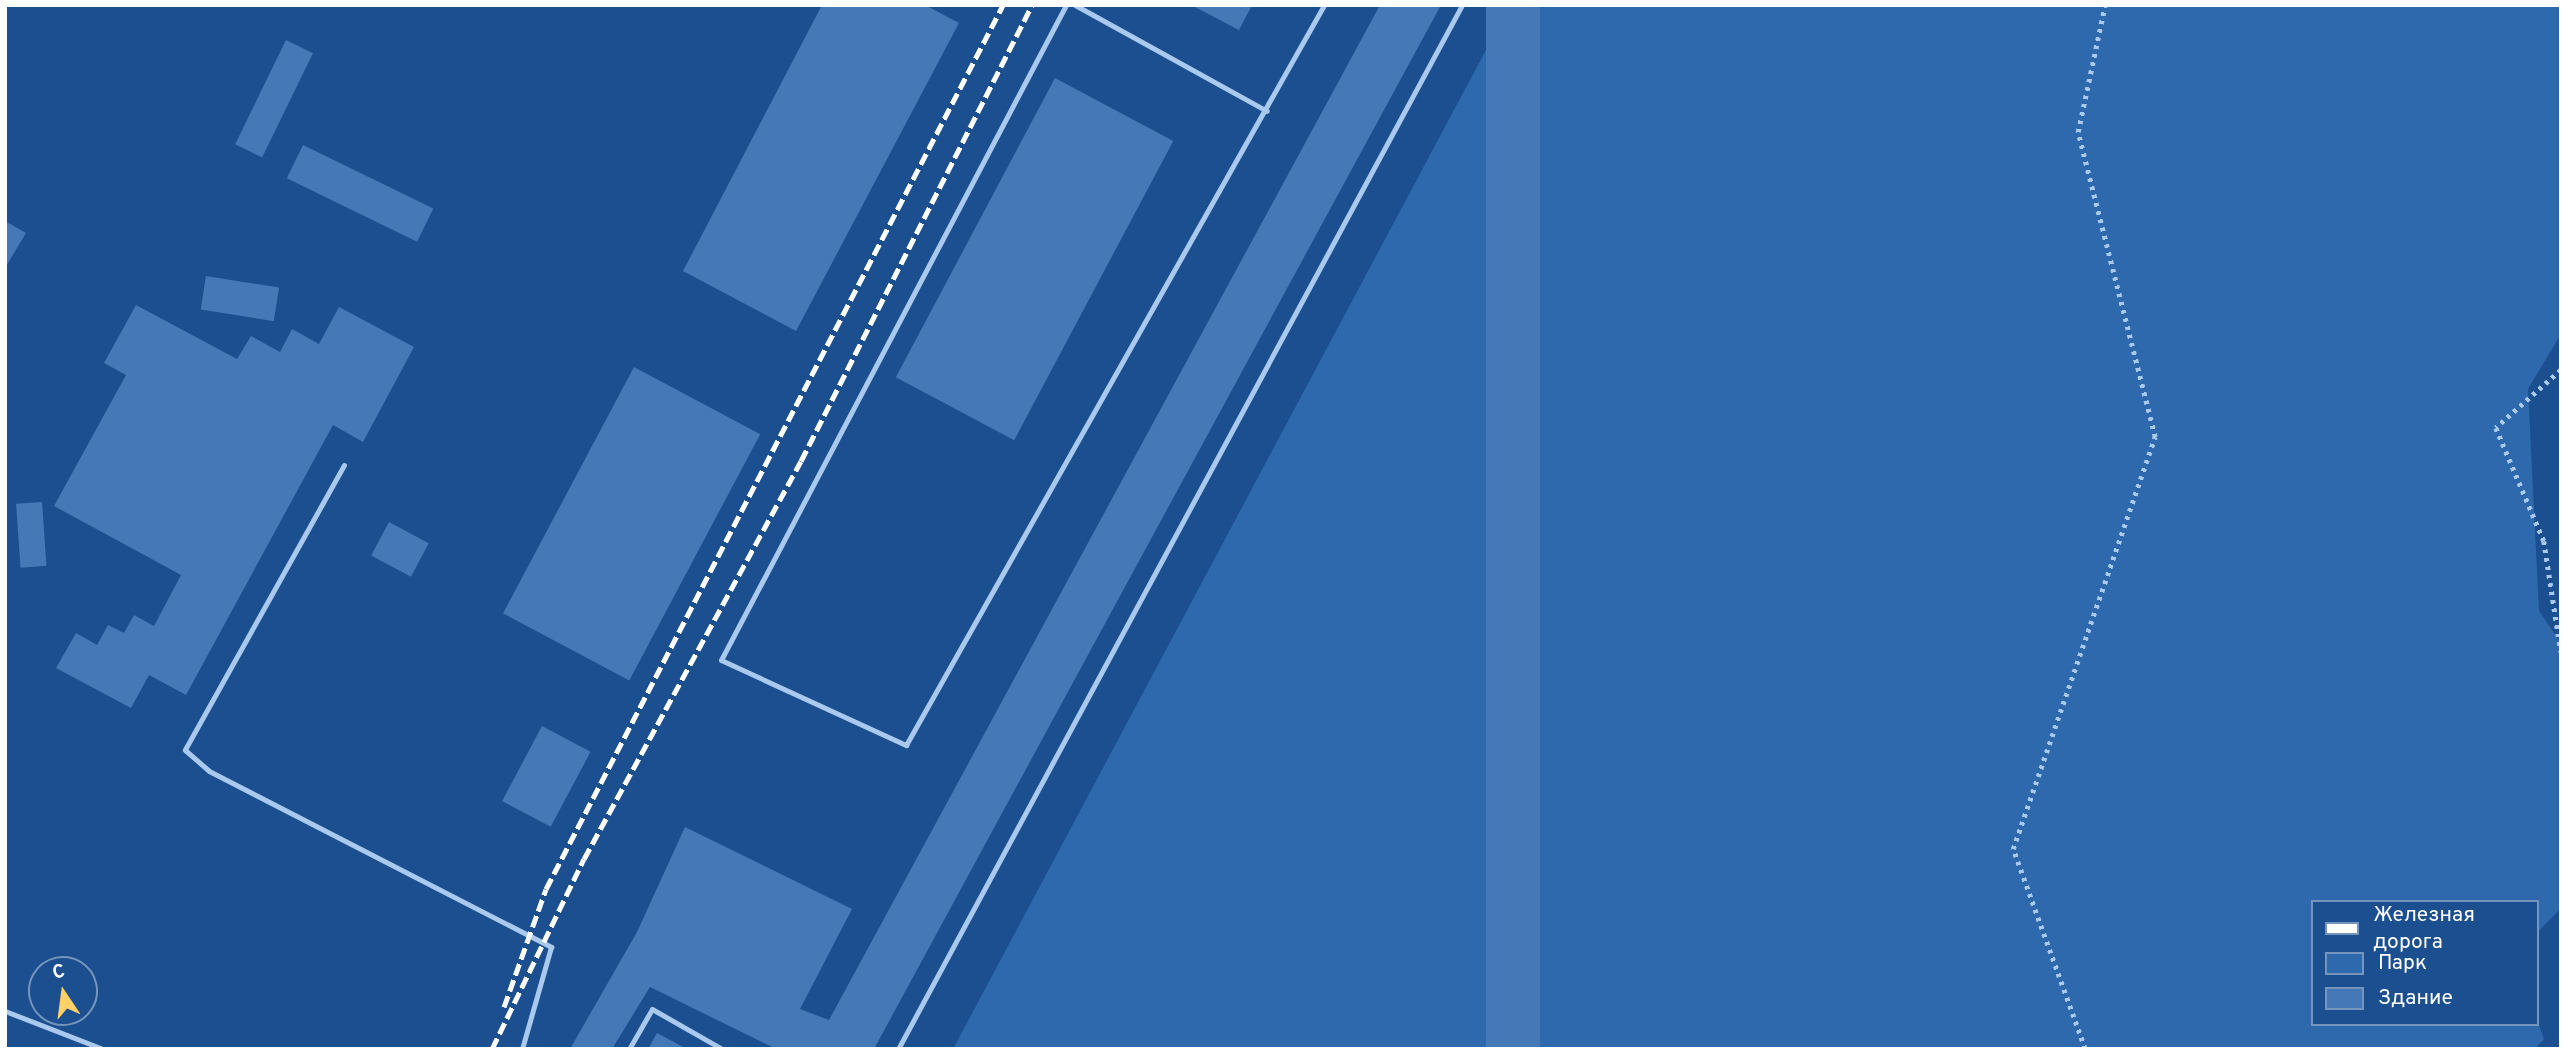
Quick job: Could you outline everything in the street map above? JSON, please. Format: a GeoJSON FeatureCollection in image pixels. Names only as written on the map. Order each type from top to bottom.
{"type":"FeatureCollection","features":[{"type":"Feature","properties":{"kind":"lane"},"geometry":{"type":"LineString","coordinates":[[1066,5],[721,660],[906,745],[1267,111],[1324,5]]}},
{"type":"Feature","properties":{"kind":"lane"},"geometry":{"type":"LineString","coordinates":[[1075,5],[1267,111]]}},
{"type":"Feature","properties":{"kind":"lane"},"geometry":{"type":"LineString","coordinates":[[898,1049],[1462,5]]}},
{"type":"Feature","properties":{"kind":"lane"},"geometry":{"type":"LineString","coordinates":[[344,465],[185,750],[209,771],[551,947],[522,1049]]}},
{"type":"Feature","properties":{"kind":"lane"},"geometry":{"type":"LineString","coordinates":[[629,1049],[652,1009],[722,1049]]}},
{"type":"Feature","properties":{"kind":"lane"},"geometry":{"type":"LineString","coordinates":[[5,1012],[103,1049]]}},
{"type":"Feature","properties":{"kind":"path"},"geometry":{"type":"LineString","coordinates":[[2085,1049],[2013,849],[2155,437],[2078,132],[2105,5]]}},
{"type":"Feature","properties":{"kind":"path"},"geometry":{"type":"LineString","coordinates":[[2561,370],[2496,428],[2544,541],[2561,652]]}},
{"type":"Feature","properties":{"kind":"green space"},"geometry":{"type":"Polygon","coordinates":[[[1510,5],[2561,5],[2561,334],[2528,389],[2539,611],[2561,643],[2561,908],[2538,932],[2538,900],[2310,900],[2310,1026],[2538,1026],[2538,1022],[2544,1039],[2535,1049],[953,1049],[1510,5]]]}},
{"type":"Feature","properties":{"kind":"building"},"geometry":{"type":"Polygon","coordinates":[[[822,5],[925,5],[959,23],[796,331],[683,271],[822,5]]]}},
{"type":"Feature","properties":{"kind":"building"},"geometry":{"type":"Polygon","coordinates":[[[1191,5],[1252,5],[1239,30],[1191,5]]]}},
{"type":"Feature","properties":{"kind":"building"},"geometry":{"type":"Polygon","coordinates":[[[1380,5],[1441,5],[874,1049],[776,1049],[650,987],[612,1049],[570,1049],[637,932],[685,827],[852,909],[800,1009],[829,1020],[1380,5]]]}},
{"type":"Feature","properties":{"kind":"building"},"geometry":{"type":"Polygon","coordinates":[[[1486,5],[1540,5],[1540,1049],[1486,1049],[1486,5]]]}},
{"type":"Feature","properties":{"kind":"building"},"geometry":{"type":"Polygon","coordinates":[[[286,40],[313,53],[262,157],[235,144],[286,40]]]}},
{"type":"Feature","properties":{"kind":"building"},"geometry":{"type":"Polygon","coordinates":[[[1055,78],[1173,141],[1014,440],[896,377],[1055,78]]]}},
{"type":"Feature","properties":{"kind":"building"},"geometry":{"type":"Polygon","coordinates":[[[303,145],[433,209],[417,242],[287,178],[303,145]]]}},
{"type":"Feature","properties":{"kind":"building"},"geometry":{"type":"Polygon","coordinates":[[[5,221],[26,233],[5,268],[5,221]]]}},
{"type":"Feature","properties":{"kind":"building"},"geometry":{"type":"Polygon","coordinates":[[[206,276],[279,288],[274,321],[201,310],[206,276]]]}},
{"type":"Feature","properties":{"kind":"building"},"geometry":{"type":"Polygon","coordinates":[[[136,305],[237,359],[251,336],[280,352],[292,329],[319,344],[339,307],[414,347],[363,442],[333,425],[186,695],[149,675],[131,708],[56,668],[76,633],[97,645],[108,625],[124,633],[134,615],[154,626],[181,575],[54,506],[126,375],[104,363],[136,305]]]}},
{"type":"Feature","properties":{"kind":"building"},"geometry":{"type":"Polygon","coordinates":[[[634,367],[760,434],[629,680],[503,613],[634,367]]]}},
{"type":"Feature","properties":{"kind":"building"},"geometry":{"type":"Polygon","coordinates":[[[42,502],[46,566],[21,568],[16,504],[42,502]]]}},
{"type":"Feature","properties":{"kind":"building"},"geometry":{"type":"Polygon","coordinates":[[[389,522],[429,543],[411,577],[371,556],[389,522]]]}},
{"type":"Feature","properties":{"kind":"building"},"geometry":{"type":"Polygon","coordinates":[[[542,726],[591,752],[551,827],[502,801],[542,726]]]}},
{"type":"Feature","properties":{"kind":"building"},"geometry":{"type":"Polygon","coordinates":[[[657,1033],[687,1049],[648,1049],[657,1033]]]}},
{"type":"Feature","properties":{"kind":"railway"},"geometry":{"type":"LineString","coordinates":[[504,1007],[546,889],[1003,5]]}},
{"type":"Feature","properties":{"kind":"railway"},"geometry":{"type":"LineString","coordinates":[[492,1049],[584,859],[801,461],[1032,5]]}}]}
